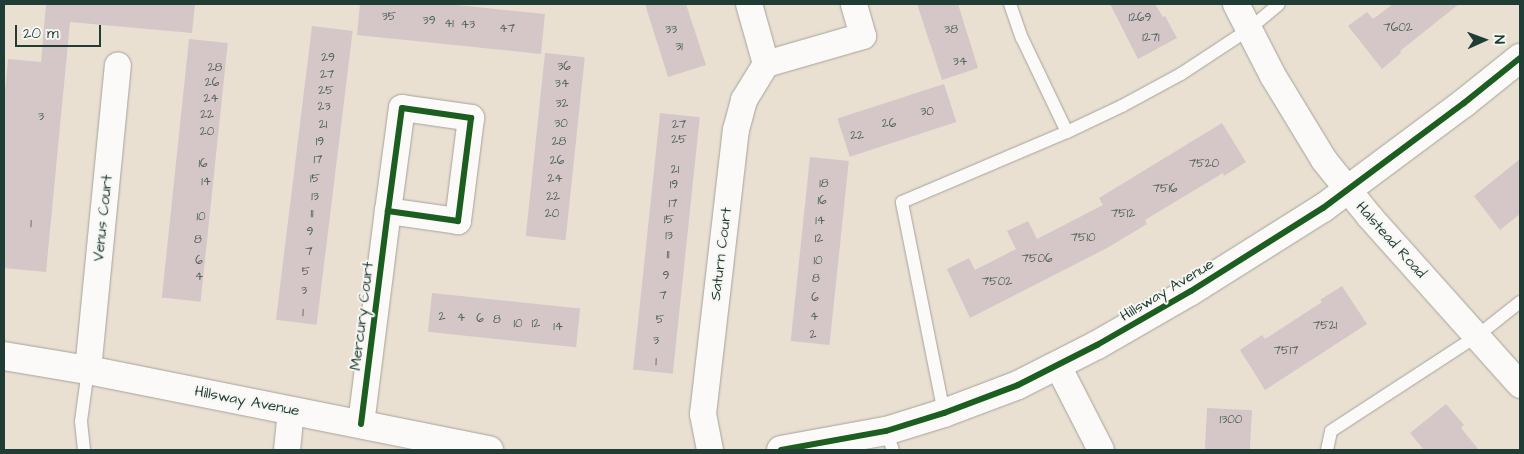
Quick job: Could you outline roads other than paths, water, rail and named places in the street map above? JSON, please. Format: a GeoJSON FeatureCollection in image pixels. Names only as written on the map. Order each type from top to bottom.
{"type":"FeatureCollection","features":[{"type":"Feature","properties":{"kind":"street"},"geometry":{"type":"LineString","coordinates":[[749,4],[766,64],[863,36],[854,4]]}},
{"type":"Feature","properties":{"kind":"street","name":"Halstead Road"},"geometry":{"type":"LineString","coordinates":[[1236,4],[1248,30],[1298,119],[1324,160],[1348,190],[1520,385]]}},
{"type":"Feature","properties":{"kind":"street","name":"Hillsway Avenue"},"geometry":{"type":"LineString","coordinates":[[781,450],[890,441],[944,413],[979,401],[1058,366],[1191,291],[1348,190],[1520,58]]}},
{"type":"Feature","properties":{"kind":"street","name":"Saturn Court"},"geometry":{"type":"LineString","coordinates":[[710,450],[703,414],[736,130],[744,100],[766,64]]}},
{"type":"Feature","properties":{"kind":"street","name":"Venus Court"},"geometry":{"type":"LineString","coordinates":[[88,370],[118,65]]}},
{"type":"Feature","properties":{"kind":"street","name":"Mercury Court"},"geometry":{"type":"LineString","coordinates":[[361,424],[388,211],[402,108],[471,118],[458,221],[388,211]]}},
{"type":"Feature","properties":{"kind":"street","name":"Hillsway Avenue"},"geometry":{"type":"LineString","coordinates":[[4,356],[88,370],[489,450]]}},
{"type":"Feature","properties":{"kind":"street"},"geometry":{"type":"LineString","coordinates":[[1058,366],[1101,450]]}},
{"type":"Feature","properties":{"kind":"street"},"geometry":{"type":"LineString","coordinates":[[287,450],[291,410]]}},
{"type":"Feature","properties":{"kind":"lane"},"geometry":{"type":"LineString","coordinates":[[1010,4],[1022,38],[1067,132]]}},
{"type":"Feature","properties":{"kind":"lane"},"geometry":{"type":"LineString","coordinates":[[944,413],[902,202],[1067,132],[1181,74],[1248,30],[1279,4]]}},
{"type":"Feature","properties":{"kind":"lane"},"geometry":{"type":"LineString","coordinates":[[1327,450],[1331,431],[1477,336],[1520,302]]}},
{"type":"Feature","properties":{"kind":"lane"},"geometry":{"type":"LineString","coordinates":[[84,450],[81,420],[88,370]]}}]}
